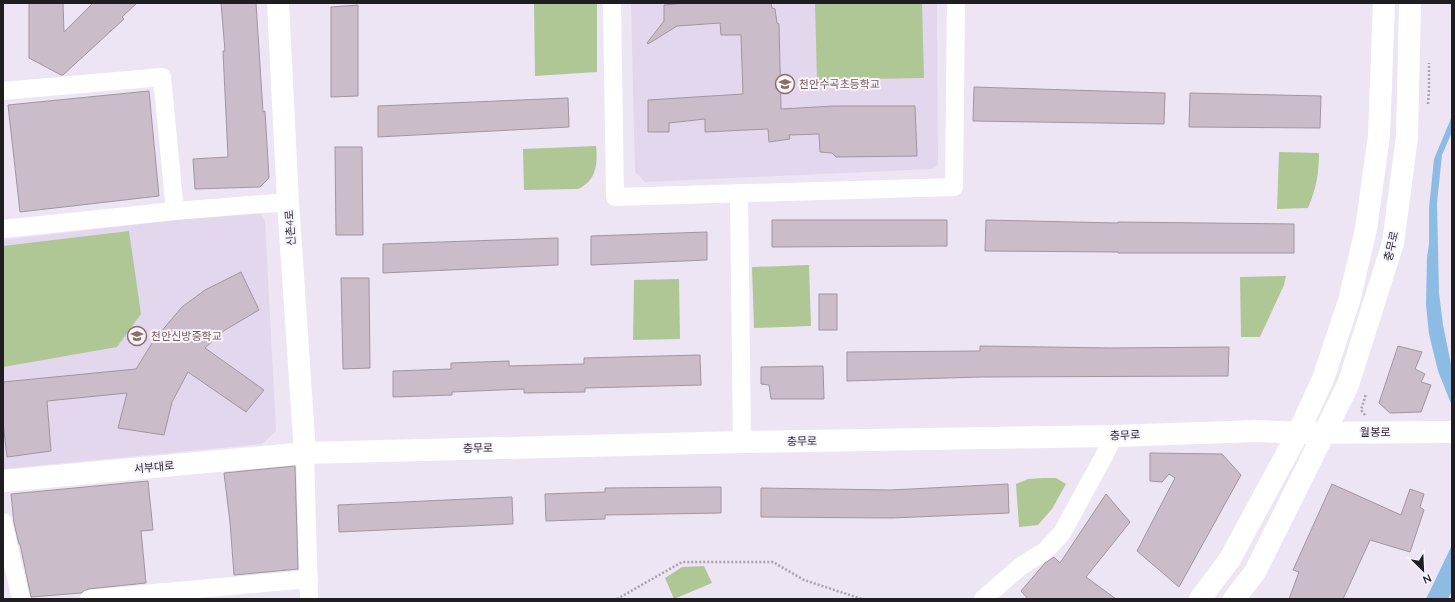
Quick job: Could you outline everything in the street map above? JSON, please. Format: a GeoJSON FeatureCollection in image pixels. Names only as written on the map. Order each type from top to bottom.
{"type":"FeatureCollection","features":[{"type":"Feature","properties":{"kind":"street","name":"신촌4로"},"geometry":{"type":"LineString","coordinates":[[278,3],[288,202],[305,452]]}},
{"type":"Feature","properties":{"kind":"street"},"geometry":{"type":"LineString","coordinates":[[612,3],[615,197],[954,187],[956,3]]}},
{"type":"Feature","properties":{"kind":"street"},"geometry":{"type":"LineString","coordinates":[[1200,599],[1230,560],[1298,433],[1323,379],[1347,308],[1366,229],[1379,136],[1384,3]]}},
{"type":"Feature","properties":{"kind":"street","name":"충무로"},"geometry":{"type":"LineString","coordinates":[[1234,599],[1255,572],[1348,385],[1393,242],[1406,137],[1410,3]]}},
{"type":"Feature","properties":{"kind":"street"},"geometry":{"type":"LineString","coordinates":[[3,91],[162,77],[175,211]]}},
{"type":"Feature","properties":{"kind":"street"},"geometry":{"type":"LineString","coordinates":[[739,193],[742,442]]}},
{"type":"Feature","properties":{"kind":"street"},"geometry":{"type":"LineString","coordinates":[[3,229],[175,211],[288,202]]}},
{"type":"Feature","properties":{"kind":"street","name":"충무로"},"geometry":{"type":"LineString","coordinates":[[305,452],[742,442],[1114,436],[1258,430],[1298,433]]}},
{"type":"Feature","properties":{"kind":"street","name":"월봉로"},"geometry":{"type":"LineString","coordinates":[[1298,433],[1452,432]]}},
{"type":"Feature","properties":{"kind":"street"},"geometry":{"type":"LineString","coordinates":[[983,599],[1021,566],[1045,551],[1062,533],[1114,436]]}},
{"type":"Feature","properties":{"kind":"street"},"geometry":{"type":"LineString","coordinates":[[305,452],[309,599]]}},
{"type":"Feature","properties":{"kind":"street","name":"서부대로"},"geometry":{"type":"LineString","coordinates":[[3,481],[305,452]]}},
{"type":"Feature","properties":{"kind":"street"},"geometry":{"type":"LineString","coordinates":[[3,522],[21,599]]}},
{"type":"Feature","properties":{"kind":"street"},"geometry":{"type":"LineString","coordinates":[[89,599],[309,579]]}},
{"type":"Feature","properties":{"kind":"path"},"geometry":{"type":"LineString","coordinates":[[617,599],[682,562],[773,562],[804,580],[862,599]]}},
{"type":"Feature","properties":{"kind":"shaded area","name":"천안수곡초등학교"},"geometry":{"type":"Polygon","coordinates":[[[631,3],[937,3],[938,165],[932,169],[645,182],[635,172],[631,3]]]}},
{"type":"Feature","properties":{"kind":"shaded area","name":"천안신방중학교"},"geometry":{"type":"Polygon","coordinates":[[[259,211],[265,221],[276,431],[262,444],[3,469],[3,240],[259,211]]]}},
{"type":"Feature","properties":{"kind":"green space"},"geometry":{"type":"Polygon","coordinates":[[[534,3],[597,3],[597,72],[535,76],[534,3]]]}},
{"type":"Feature","properties":{"kind":"green space"},"geometry":{"type":"Polygon","coordinates":[[[815,3],[922,3],[924,78],[817,80],[815,3]]]}},
{"type":"Feature","properties":{"kind":"green space"},"geometry":{"type":"Polygon","coordinates":[[[596,146],[596,165],[592,177],[584,186],[578,189],[524,190],[523,149],[596,146]]]}},
{"type":"Feature","properties":{"kind":"green space"},"geometry":{"type":"Polygon","coordinates":[[[1279,152],[1319,153],[1316,181],[1308,208],[1277,209],[1279,152]]]}},
{"type":"Feature","properties":{"kind":"green space"},"geometry":{"type":"Polygon","coordinates":[[[129,231],[141,314],[117,347],[3,367],[3,246],[129,231]]]}},
{"type":"Feature","properties":{"kind":"green space"},"geometry":{"type":"Polygon","coordinates":[[[809,265],[811,326],[754,328],[752,267],[809,265]]]}},
{"type":"Feature","properties":{"kind":"green space"},"geometry":{"type":"Polygon","coordinates":[[[1286,276],[1284,285],[1260,337],[1241,337],[1240,277],[1286,276]]]}},
{"type":"Feature","properties":{"kind":"green space"},"geometry":{"type":"Polygon","coordinates":[[[679,279],[680,339],[633,340],[634,280],[679,279]]]}},
{"type":"Feature","properties":{"kind":"green space"},"geometry":{"type":"Polygon","coordinates":[[[1056,478],[1066,484],[1052,509],[1038,525],[1019,527],[1016,484],[1028,479],[1056,478]]]}},
{"type":"Feature","properties":{"kind":"green space"},"geometry":{"type":"Polygon","coordinates":[[[704,566],[712,583],[674,599],[665,578],[682,567],[704,566]]]}},
{"type":"Feature","properties":{"kind":"water"},"geometry":{"type":"Polygon","coordinates":[[[1452,116],[1452,132],[1442,155],[1437,203],[1439,293],[1443,325],[1452,369],[1452,406],[1438,371],[1429,334],[1426,305],[1429,208],[1434,159],[1452,116]]]}},
{"type":"Feature","properties":{"kind":"water"},"geometry":{"type":"Polygon","coordinates":[[[1452,545],[1452,591],[1448,599],[1426,599],[1452,545]]]}},
{"type":"Feature","properties":{"kind":"building"},"geometry":{"type":"Polygon","coordinates":[[[29,3],[63,3],[64,32],[93,3],[137,3],[122,17],[124,19],[63,75],[61,75],[29,58],[29,3]]]}},
{"type":"Feature","properties":{"kind":"building"},"geometry":{"type":"Polygon","coordinates":[[[221,3],[256,3],[269,178],[260,187],[195,189],[193,159],[228,157],[223,51],[225,51],[221,3]]]}},
{"type":"Feature","properties":{"kind":"building"},"geometry":{"type":"Polygon","coordinates":[[[686,3],[771,3],[772,8],[775,9],[777,23],[779,24],[781,109],[834,106],[915,106],[917,156],[836,157],[832,153],[820,152],[819,134],[789,135],[790,139],[769,142],[768,129],[705,132],[705,119],[669,123],[669,132],[648,132],[648,100],[743,94],[741,35],[721,35],[720,23],[677,26],[648,44],[647,43],[664,21],[664,5],[686,3]]]}},
{"type":"Feature","properties":{"kind":"building"},"geometry":{"type":"Polygon","coordinates":[[[358,5],[358,96],[331,97],[331,7],[358,5]]]}},
{"type":"Feature","properties":{"kind":"building"},"geometry":{"type":"Polygon","coordinates":[[[974,87],[1165,93],[1164,124],[973,121],[974,87]]]}},
{"type":"Feature","properties":{"kind":"building"},"geometry":{"type":"Polygon","coordinates":[[[149,91],[159,196],[20,212],[8,105],[149,91]]]}},
{"type":"Feature","properties":{"kind":"building"},"geometry":{"type":"Polygon","coordinates":[[[1190,93],[1321,96],[1320,128],[1189,127],[1190,93]]]}},
{"type":"Feature","properties":{"kind":"building"},"geometry":{"type":"Polygon","coordinates":[[[568,98],[569,127],[378,137],[378,106],[568,98]]]}},
{"type":"Feature","properties":{"kind":"building"},"geometry":{"type":"Polygon","coordinates":[[[335,147],[362,147],[363,235],[336,235],[335,147]]]}},
{"type":"Feature","properties":{"kind":"building"},"geometry":{"type":"Polygon","coordinates":[[[772,220],[947,220],[947,246],[772,247],[772,220]]]}},
{"type":"Feature","properties":{"kind":"building"},"geometry":{"type":"Polygon","coordinates":[[[986,220],[1118,223],[1294,224],[1294,253],[985,251],[986,220]]]}},
{"type":"Feature","properties":{"kind":"building"},"geometry":{"type":"Polygon","coordinates":[[[707,232],[707,260],[591,265],[591,236],[707,232]]]}},
{"type":"Feature","properties":{"kind":"building"},"geometry":{"type":"Polygon","coordinates":[[[558,238],[558,265],[383,273],[383,244],[558,238]]]}},
{"type":"Feature","properties":{"kind":"building"},"geometry":{"type":"Polygon","coordinates":[[[241,272],[259,310],[225,330],[205,348],[264,390],[246,412],[188,372],[172,402],[164,435],[118,428],[127,393],[47,401],[51,451],[7,457],[3,422],[3,382],[136,369],[154,340],[182,307],[205,290],[241,272]]]}},
{"type":"Feature","properties":{"kind":"building"},"geometry":{"type":"Polygon","coordinates":[[[341,278],[369,278],[370,368],[343,369],[341,278]]]}},
{"type":"Feature","properties":{"kind":"building"},"geometry":{"type":"Polygon","coordinates":[[[819,294],[837,294],[837,330],[819,330],[819,294]]]}},
{"type":"Feature","properties":{"kind":"building"},"geometry":{"type":"Polygon","coordinates":[[[980,346],[1111,348],[1229,347],[1228,376],[980,377],[847,381],[847,352],[980,351],[980,346]]]}},
{"type":"Feature","properties":{"kind":"building"},"geometry":{"type":"Polygon","coordinates":[[[1398,346],[1422,352],[1415,369],[1425,374],[1421,382],[1431,385],[1421,412],[1390,413],[1379,403],[1398,346]]]}},
{"type":"Feature","properties":{"kind":"building"},"geometry":{"type":"Polygon","coordinates":[[[700,355],[701,385],[585,388],[585,392],[524,393],[524,389],[452,392],[452,395],[393,397],[393,371],[451,369],[451,363],[509,361],[509,366],[584,364],[584,358],[700,355]]]}},
{"type":"Feature","properties":{"kind":"building"},"geometry":{"type":"Polygon","coordinates":[[[823,366],[824,399],[771,399],[769,385],[761,384],[761,367],[823,366]]]}},
{"type":"Feature","properties":{"kind":"building"},"geometry":{"type":"Polygon","coordinates":[[[1150,453],[1222,454],[1241,475],[1179,587],[1137,551],[1175,478],[1169,474],[1162,482],[1150,481],[1150,453]]]}},
{"type":"Feature","properties":{"kind":"building"},"geometry":{"type":"Polygon","coordinates":[[[295,466],[298,569],[234,575],[224,473],[295,466]]]}},
{"type":"Feature","properties":{"kind":"building"},"geometry":{"type":"Polygon","coordinates":[[[148,481],[153,530],[141,531],[146,583],[88,589],[81,593],[31,597],[14,523],[11,494],[148,481]]]}},
{"type":"Feature","properties":{"kind":"building"},"geometry":{"type":"Polygon","coordinates":[[[1008,484],[1009,513],[892,518],[761,517],[761,488],[891,490],[1008,484]]]}},
{"type":"Feature","properties":{"kind":"building"},"geometry":{"type":"Polygon","coordinates":[[[1332,484],[1401,515],[1410,489],[1424,494],[1420,507],[1424,510],[1410,552],[1370,540],[1343,599],[1289,599],[1299,572],[1293,570],[1332,484]]]}},
{"type":"Feature","properties":{"kind":"building"},"geometry":{"type":"Polygon","coordinates":[[[721,487],[721,513],[605,515],[605,519],[546,521],[545,494],[605,492],[605,488],[721,487]]]}},
{"type":"Feature","properties":{"kind":"building"},"geometry":{"type":"Polygon","coordinates":[[[1106,494],[1130,522],[1086,577],[1116,599],[1028,599],[1021,591],[1045,563],[1054,557],[1060,563],[1106,494]]]}},
{"type":"Feature","properties":{"kind":"building"},"geometry":{"type":"Polygon","coordinates":[[[512,497],[513,524],[339,532],[338,505],[512,497]]]}},
{"type":"Feature","properties":{"kind":"place","name":"천안수곡초등학교"},"geometry":{"type":"Point","coordinates":[785,84]}},
{"type":"Feature","properties":{"kind":"place","name":"천안신방중학교"},"geometry":{"type":"Point","coordinates":[137,336]}}]}
